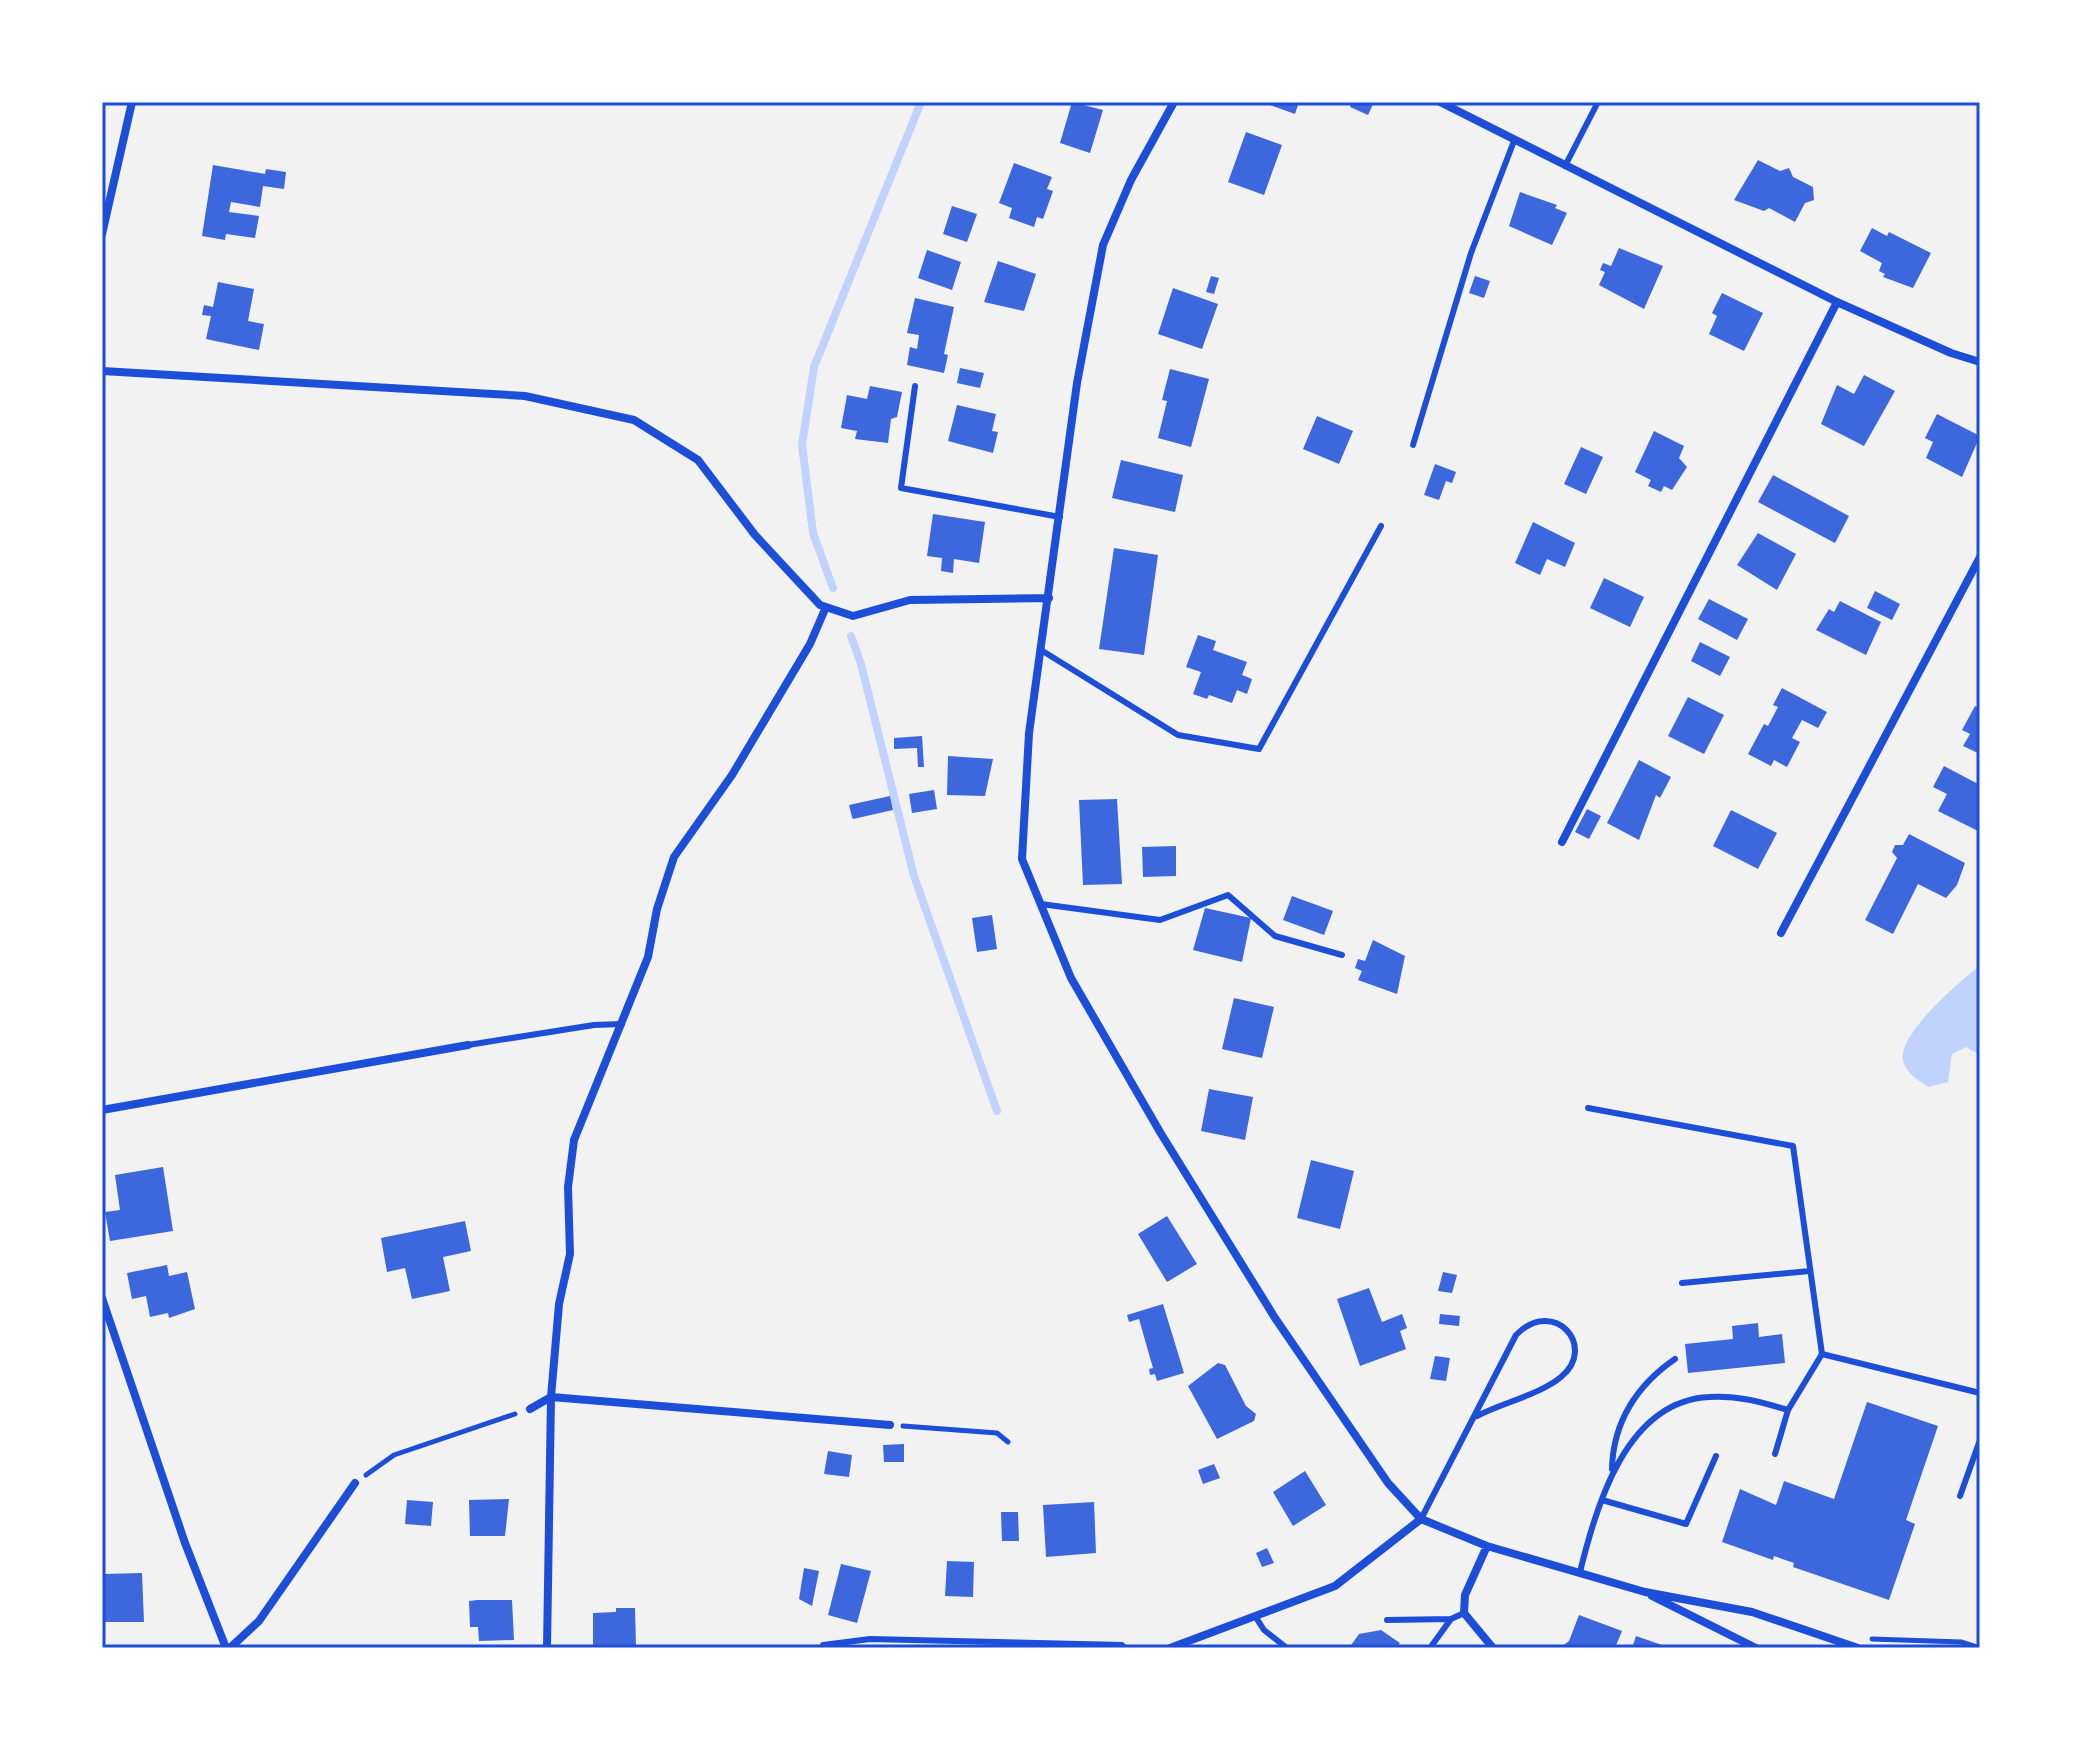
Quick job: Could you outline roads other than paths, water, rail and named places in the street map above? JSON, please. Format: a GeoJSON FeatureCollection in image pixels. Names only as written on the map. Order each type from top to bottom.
{"type":"FeatureCollection","features":[{"type":"Feature","properties":{"kind":"street"},"geometry":{"type":"LineString","coordinates":[[102,234],[132,102]]}},
{"type":"Feature","properties":{"kind":"street"},"geometry":{"type":"LineString","coordinates":[[1174,102],[1131,180],[1103,245],[1077,383],[1029,733],[1022,859],[1071,978],[1160,1132],[1275,1318],[1388,1483],[1421,1519],[1487,1546],[1645,1592],[1752,1612],[1858,1648]]}},
{"type":"Feature","properties":{"kind":"street"},"geometry":{"type":"LineString","coordinates":[[1440,102],[1837,302],[1951,353],[1980,362]]}},
{"type":"Feature","properties":{"kind":"street"},"geometry":{"type":"LineString","coordinates":[[1562,842],[1837,302]]}},
{"type":"Feature","properties":{"kind":"street"},"geometry":{"type":"LineString","coordinates":[[102,371],[525,396],[634,420],[698,460],[755,535],[826,607],[853,616],[910,600],[1049,598]]}},
{"type":"Feature","properties":{"kind":"street"},"geometry":{"type":"LineString","coordinates":[[1781,933],[1980,557]]}},
{"type":"Feature","properties":{"kind":"street"},"geometry":{"type":"LineString","coordinates":[[547,1648],[551,1397],[559,1304],[570,1254],[568,1187],[574,1140],[648,957],[657,909],[674,857],[732,775],[810,644],[826,607]]}},
{"type":"Feature","properties":{"kind":"street"},"geometry":{"type":"LineString","coordinates":[[102,1110],[468,1045]]}},
{"type":"Feature","properties":{"kind":"street"},"geometry":{"type":"LineString","coordinates":[[102,1298],[185,1543],[228,1648],[259,1621],[355,1483]]}},
{"type":"Feature","properties":{"kind":"street"},"geometry":{"type":"LineString","coordinates":[[530,1409],[551,1397],[890,1425]]}},
{"type":"Feature","properties":{"kind":"street"},"geometry":{"type":"LineString","coordinates":[[1170,1648],[1335,1586],[1421,1519]]}},
{"type":"Feature","properties":{"kind":"street"},"geometry":{"type":"LineString","coordinates":[[1487,1546],[1465,1595],[1464,1613],[1493,1648]]}},
{"type":"Feature","properties":{"kind":"street"},"geometry":{"type":"LineString","coordinates":[[1645,1592],[1756,1648]]}},
{"type":"Feature","properties":{"kind":"lane"},"geometry":{"type":"LineString","coordinates":[[1565,166],[1598,102]]}},
{"type":"Feature","properties":{"kind":"lane"},"geometry":{"type":"LineString","coordinates":[[1413,445],[1471,253],[1514,141]]}},
{"type":"Feature","properties":{"kind":"lane"},"geometry":{"type":"LineString","coordinates":[[915,386],[901,488],[1060,517]]}},
{"type":"Feature","properties":{"kind":"lane"},"geometry":{"type":"LineString","coordinates":[[1041,650],[1178,735],[1259,749],[1381,526]]}},
{"type":"Feature","properties":{"kind":"lane"},"geometry":{"type":"LineString","coordinates":[[1041,904],[1160,920],[1228,895],[1275,936],[1342,955]]}},
{"type":"Feature","properties":{"kind":"lane"},"geometry":{"type":"LineString","coordinates":[[468,1045],[622,1024]]}},
{"type":"Feature","properties":{"kind":"lane"},"geometry":{"type":"LineString","coordinates":[[1588,1108],[1793,1146],[1822,1354],[1788,1410],[1775,1454]]}},
{"type":"Feature","properties":{"kind":"lane"},"geometry":{"type":"LineString","coordinates":[[1682,1283],[1810,1271]]}},
{"type":"Feature","properties":{"kind":"lane"},"geometry":{"type":"LineString","coordinates":[[1421,1519],[1477,1416],[1510,1343],[1522,1328],[1545,1319],[1566,1329],[1575,1344],[1575,1353],[1562,1377],[1477,1416]]}},
{"type":"Feature","properties":{"kind":"lane"},"geometry":{"type":"LineString","coordinates":[[1822,1354],[1980,1393]]}},
{"type":"Feature","properties":{"kind":"lane"},"geometry":{"type":"LineString","coordinates":[[1580,1572],[1612,1469],[1612,1447],[1634,1398],[1655,1373],[1675,1359]]}},
{"type":"Feature","properties":{"kind":"lane"},"geometry":{"type":"LineString","coordinates":[[1612,1469],[1662,1412],[1706,1397],[1747,1398],[1788,1410]]}},
{"type":"Feature","properties":{"kind":"lane"},"geometry":{"type":"LineString","coordinates":[[1960,1496],[1980,1440]]}},
{"type":"Feature","properties":{"kind":"lane"},"geometry":{"type":"LineString","coordinates":[[1602,1500],[1686,1524],[1716,1456]]}},
{"type":"Feature","properties":{"kind":"lane"},"geometry":{"type":"LineString","coordinates":[[1387,1620],[1451,1619],[1464,1613]]}},
{"type":"Feature","properties":{"kind":"lane"},"geometry":{"type":"LineString","coordinates":[[1255,1616],[1264,1630],[1287,1648]]}},
{"type":"Feature","properties":{"kind":"lane"},"geometry":{"type":"LineString","coordinates":[[1430,1648],[1451,1619]]}},
{"type":"Feature","properties":{"kind":"lane"},"geometry":{"type":"LineString","coordinates":[[823,1645],[870,1639],[1122,1645],[1125,1648]]}},
{"type":"Feature","properties":{"kind":"water"},"geometry":{"type":"Polygon","coordinates":[[[1980,965],[1980,1055],[1966,1047],[1952,1054],[1948,1082],[1928,1087],[1907,1069],[1903,1060],[1904,1049],[1910,1036],[1932,1009],[1980,965]]]}},
{"type":"Feature","properties":{"kind":"waterway"},"geometry":{"type":"LineString","coordinates":[[833,588],[813,533],[802,445],[814,367],[921,102]]}},
{"type":"Feature","properties":{"kind":"waterway"},"geometry":{"type":"LineString","coordinates":[[851,636],[861,664],[914,876],[997,1111]]}}]}
